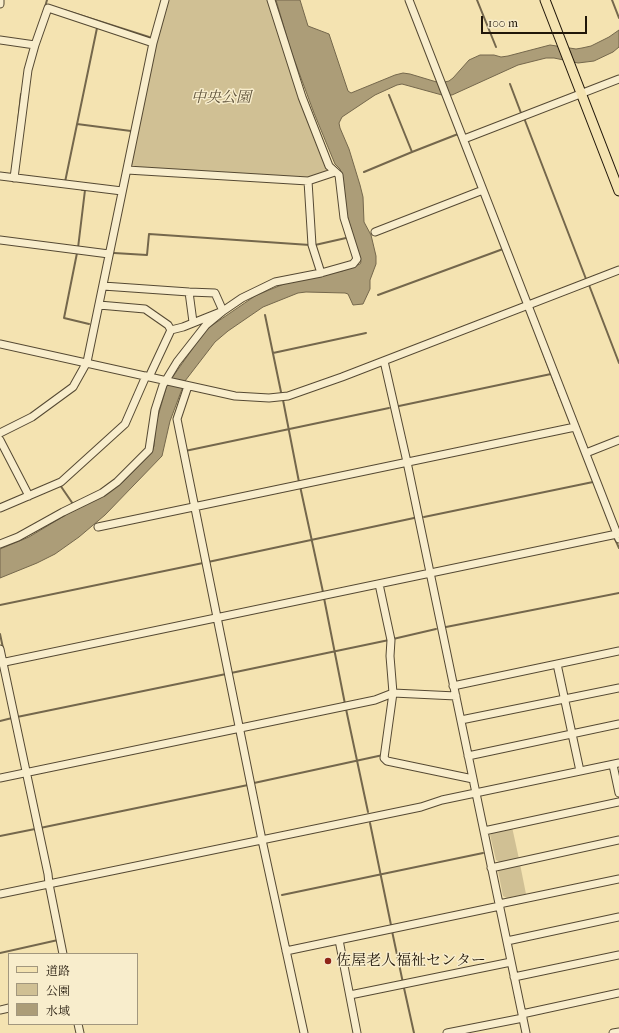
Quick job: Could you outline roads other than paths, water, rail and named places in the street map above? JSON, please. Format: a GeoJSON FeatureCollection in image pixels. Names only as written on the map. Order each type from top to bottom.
{"type":"FeatureCollection","features":[{"type":"Feature","properties":{"kind":"main road"},"geometry":{"type":"LineString","coordinates":[[545,0],[619,191]]}},
{"type":"Feature","properties":{"kind":"street"},"geometry":{"type":"LineString","coordinates":[[0,433],[32,417],[73,386],[87,362],[153,43],[165,0]]}},
{"type":"Feature","properties":{"kind":"street"},"geometry":{"type":"LineString","coordinates":[[0,544],[18,538],[69,509],[95,497],[117,482],[149,450],[155,410],[166,381],[177,362],[206,325],[223,311],[242,298],[274,282],[353,264],[357,259],[344,218],[339,175],[329,166],[302,96],[271,0]]}},
{"type":"Feature","properties":{"kind":"street"},"geometry":{"type":"LineString","coordinates":[[1,663],[430,573],[616,536],[586,453],[573,427],[528,305],[482,190],[464,139],[410,0]]}},
{"type":"Feature","properties":{"kind":"street"},"geometry":{"type":"LineString","coordinates":[[14,178],[28,70],[48,8],[153,43]]}},
{"type":"Feature","properties":{"kind":"street"},"geometry":{"type":"LineString","coordinates":[[0,40],[35,45]]}},
{"type":"Feature","properties":{"kind":"street"},"geometry":{"type":"LineString","coordinates":[[464,139],[619,79]]}},
{"type":"Feature","properties":{"kind":"street"},"geometry":{"type":"LineString","coordinates":[[127,170],[308,181],[335,172]]}},
{"type":"Feature","properties":{"kind":"street"},"geometry":{"type":"LineString","coordinates":[[0,176],[122,191]]}},
{"type":"Feature","properties":{"kind":"street"},"geometry":{"type":"LineString","coordinates":[[308,181],[312,245],[321,272]]}},
{"type":"Feature","properties":{"kind":"street"},"geometry":{"type":"LineString","coordinates":[[375,232],[482,190]]}},
{"type":"Feature","properties":{"kind":"street"},"geometry":{"type":"LineString","coordinates":[[0,240],[109,254]]}},
{"type":"Feature","properties":{"kind":"street"},"geometry":{"type":"LineString","coordinates":[[0,344],[87,362],[235,396],[269,398],[288,396],[324,384],[619,270]]}},
{"type":"Feature","properties":{"kind":"street"},"geometry":{"type":"LineString","coordinates":[[103,286],[215,293],[223,311]]}},
{"type":"Feature","properties":{"kind":"street"},"geometry":{"type":"LineString","coordinates":[[189,292],[193,322]]}},
{"type":"Feature","properties":{"kind":"street"},"geometry":{"type":"LineString","coordinates":[[99,305],[145,309],[168,325],[171,330]]}},
{"type":"Feature","properties":{"kind":"street"},"geometry":{"type":"LineString","coordinates":[[0,508],[61,482],[125,424],[171,330],[183,327],[223,311]]}},
{"type":"Feature","properties":{"kind":"street"},"geometry":{"type":"LineString","coordinates":[[384,361],[407,462],[526,1033]]}},
{"type":"Feature","properties":{"kind":"street"},"geometry":{"type":"LineString","coordinates":[[187,386],[177,419],[262,840],[304,1033]]}},
{"type":"Feature","properties":{"kind":"street"},"geometry":{"type":"LineString","coordinates":[[98,527],[573,427]]}},
{"type":"Feature","properties":{"kind":"street"},"geometry":{"type":"LineString","coordinates":[[0,440],[29,496]]}},
{"type":"Feature","properties":{"kind":"street"},"geometry":{"type":"LineString","coordinates":[[586,453],[619,440]]}},
{"type":"Feature","properties":{"kind":"street"},"geometry":{"type":"LineString","coordinates":[[379,584],[391,640],[390,656],[393,693],[384,758],[387,761],[473,779]]}},
{"type":"Feature","properties":{"kind":"street"},"geometry":{"type":"LineString","coordinates":[[0,648],[1,663],[48,874],[48,884],[63,953]]}},
{"type":"Feature","properties":{"kind":"street"},"geometry":{"type":"LineString","coordinates":[[453,686],[619,650]]}},
{"type":"Feature","properties":{"kind":"street"},"geometry":{"type":"LineString","coordinates":[[557,664],[580,771]]}},
{"type":"Feature","properties":{"kind":"street"},"geometry":{"type":"LineString","coordinates":[[461,720],[619,688]]}},
{"type":"Feature","properties":{"kind":"street"},"geometry":{"type":"LineString","coordinates":[[0,778],[376,700],[393,693],[456,696]]}},
{"type":"Feature","properties":{"kind":"street"},"geometry":{"type":"LineString","coordinates":[[468,756],[619,724]]}},
{"type":"Feature","properties":{"kind":"street"},"geometry":{"type":"LineString","coordinates":[[0,894],[421,807],[442,800],[616,764],[619,794]]}},
{"type":"Feature","properties":{"kind":"street"},"geometry":{"type":"LineString","coordinates":[[484,831],[619,802]]}},
{"type":"Feature","properties":{"kind":"street"},"geometry":{"type":"LineString","coordinates":[[491,868],[619,840]]}},
{"type":"Feature","properties":{"kind":"street"},"geometry":{"type":"LineString","coordinates":[[286,951],[619,879]]}},
{"type":"Feature","properties":{"kind":"street"},"geometry":{"type":"LineString","coordinates":[[507,941],[619,917]]}},
{"type":"Feature","properties":{"kind":"street"},"geometry":{"type":"LineString","coordinates":[[339,940],[358,1033]]}},
{"type":"Feature","properties":{"kind":"street"},"geometry":{"type":"LineString","coordinates":[[514,977],[619,955]]}},
{"type":"Feature","properties":{"kind":"street"},"geometry":{"type":"LineString","coordinates":[[350,995],[511,962]]}},
{"type":"Feature","properties":{"kind":"street"},"geometry":{"type":"LineString","coordinates":[[447,1033],[619,993]]}},
{"type":"Feature","properties":{"kind":"street"},"geometry":{"type":"LineString","coordinates":[[613,1033],[619,1032]]}},
{"type":"Feature","properties":{"kind":"water"},"geometry":{"type":"Polygon","coordinates":[[[276,0],[300,0],[308,26],[329,34],[348,91],[351,93],[403,73],[440,83],[449,81],[469,60],[480,55],[494,55],[501,57],[508,56],[550,45],[576,49],[582,48],[591,46],[619,30],[619,47],[613,52],[594,61],[578,63],[554,58],[546,58],[518,65],[452,95],[442,95],[402,84],[397,85],[375,95],[342,117],[339,123],[340,128],[349,149],[360,185],[363,197],[364,222],[371,235],[376,256],[376,264],[370,280],[370,289],[363,304],[353,305],[348,294],[345,293],[298,293],[263,307],[228,331],[215,342],[185,381],[170,421],[162,456],[105,515],[79,537],[55,554],[0,578],[0,549],[29,537],[69,513],[100,498],[124,481],[152,452],[156,423],[167,385],[205,331],[255,296],[289,282],[342,271],[360,264],[361,262],[347,215],[343,178],[340,169],[335,164],[314,113],[291,51],[276,0]]]}},
{"type":"Feature","properties":{"kind":"waterway"},"geometry":{"type":"LineString","coordinates":[[45,7],[47,0]]}},
{"type":"Feature","properties":{"kind":"waterway"},"geometry":{"type":"LineString","coordinates":[[477,0],[496,47]]}},
{"type":"Feature","properties":{"kind":"waterway"},"geometry":{"type":"LineString","coordinates":[[612,0],[619,18]]}},
{"type":"Feature","properties":{"kind":"waterway"},"geometry":{"type":"LineString","coordinates":[[64,10],[149,37]]}},
{"type":"Feature","properties":{"kind":"waterway"},"geometry":{"type":"LineString","coordinates":[[65,182],[97,28]]}},
{"type":"Feature","properties":{"kind":"waterway"},"geometry":{"type":"LineString","coordinates":[[510,84],[521,113]]}},
{"type":"Feature","properties":{"kind":"waterway"},"geometry":{"type":"LineString","coordinates":[[18,122],[21,94]]}},
{"type":"Feature","properties":{"kind":"waterway"},"geometry":{"type":"LineString","coordinates":[[389,95],[412,152]]}},
{"type":"Feature","properties":{"kind":"waterway"},"geometry":{"type":"LineString","coordinates":[[524,118],[586,279]]}},
{"type":"Feature","properties":{"kind":"waterway"},"geometry":{"type":"LineString","coordinates":[[77,124],[131,131]]}},
{"type":"Feature","properties":{"kind":"waterway"},"geometry":{"type":"LineString","coordinates":[[364,172],[458,134]]}},
{"type":"Feature","properties":{"kind":"waterway"},"geometry":{"type":"LineString","coordinates":[[79,248],[85,190],[82,190]]}},
{"type":"Feature","properties":{"kind":"waterway"},"geometry":{"type":"LineString","coordinates":[[114,253],[147,255],[149,234],[310,245]]}},
{"type":"Feature","properties":{"kind":"waterway"},"geometry":{"type":"LineString","coordinates":[[315,245],[346,238]]}},
{"type":"Feature","properties":{"kind":"waterway"},"geometry":{"type":"LineString","coordinates":[[378,295],[503,249]]}},
{"type":"Feature","properties":{"kind":"waterway"},"geometry":{"type":"LineString","coordinates":[[77,253],[64,318],[89,324]]}},
{"type":"Feature","properties":{"kind":"waterway"},"geometry":{"type":"LineString","coordinates":[[589,285],[619,363]]}},
{"type":"Feature","properties":{"kind":"waterway"},"geometry":{"type":"LineString","coordinates":[[265,315],[281,392]]}},
{"type":"Feature","properties":{"kind":"waterway"},"geometry":{"type":"LineString","coordinates":[[273,353],[366,333]]}},
{"type":"Feature","properties":{"kind":"waterway"},"geometry":{"type":"LineString","coordinates":[[540,345],[560,397]]}},
{"type":"Feature","properties":{"kind":"waterway"},"geometry":{"type":"LineString","coordinates":[[399,406],[551,374]]}},
{"type":"Feature","properties":{"kind":"waterway"},"geometry":{"type":"LineString","coordinates":[[283,400],[299,482]]}},
{"type":"Feature","properties":{"kind":"waterway"},"geometry":{"type":"LineString","coordinates":[[185,451],[389,408]]}},
{"type":"Feature","properties":{"kind":"waterway"},"geometry":{"type":"LineString","coordinates":[[424,517],[593,482]]}},
{"type":"Feature","properties":{"kind":"waterway"},"geometry":{"type":"LineString","coordinates":[[60,485],[73,504]]}},
{"type":"Feature","properties":{"kind":"waterway"},"geometry":{"type":"LineString","coordinates":[[300,486],[323,592]]}},
{"type":"Feature","properties":{"kind":"waterway"},"geometry":{"type":"LineString","coordinates":[[208,562],[414,518]]}},
{"type":"Feature","properties":{"kind":"waterway"},"geometry":{"type":"LineString","coordinates":[[615,539],[619,548]]}},
{"type":"Feature","properties":{"kind":"waterway"},"geometry":{"type":"LineString","coordinates":[[0,605],[203,563]]}},
{"type":"Feature","properties":{"kind":"waterway"},"geometry":{"type":"LineString","coordinates":[[446,627],[619,593]]}},
{"type":"Feature","properties":{"kind":"waterway"},"geometry":{"type":"LineString","coordinates":[[324,598],[345,704]]}},
{"type":"Feature","properties":{"kind":"waterway"},"geometry":{"type":"LineString","coordinates":[[393,639],[436,629]]}},
{"type":"Feature","properties":{"kind":"waterway"},"geometry":{"type":"LineString","coordinates":[[0,634],[3,648]]}},
{"type":"Feature","properties":{"kind":"waterway"},"geometry":{"type":"LineString","coordinates":[[231,673],[389,640]]}},
{"type":"Feature","properties":{"kind":"waterway"},"geometry":{"type":"LineString","coordinates":[[17,717],[226,674]]}},
{"type":"Feature","properties":{"kind":"waterway"},"geometry":{"type":"LineString","coordinates":[[346,709],[368,812]]}},
{"type":"Feature","properties":{"kind":"waterway"},"geometry":{"type":"LineString","coordinates":[[0,721],[12,718]]}},
{"type":"Feature","properties":{"kind":"waterway"},"geometry":{"type":"LineString","coordinates":[[254,783],[383,755]]}},
{"type":"Feature","properties":{"kind":"waterway"},"geometry":{"type":"LineString","coordinates":[[40,828],[248,785]]}},
{"type":"Feature","properties":{"kind":"waterway"},"geometry":{"type":"LineString","coordinates":[[370,823],[391,925]]}},
{"type":"Feature","properties":{"kind":"waterway"},"geometry":{"type":"LineString","coordinates":[[0,836],[35,829]]}},
{"type":"Feature","properties":{"kind":"waterway"},"geometry":{"type":"LineString","coordinates":[[282,895],[483,853]]}},
{"type":"Feature","properties":{"kind":"waterway"},"geometry":{"type":"LineString","coordinates":[[392,931],[403,983]]}},
{"type":"Feature","properties":{"kind":"waterway"},"geometry":{"type":"LineString","coordinates":[[0,953],[58,940]]}},
{"type":"Feature","properties":{"kind":"waterway"},"geometry":{"type":"LineString","coordinates":[[404,988],[414,1033]]}},
{"type":"Feature","properties":{"kind":"place","name":"佐屋老人福祉センター"},"geometry":{"type":"Point","coordinates":[328,961]}},
{"type":"Feature","properties":{"kind":"park label","name":"中央公園"},"geometry":{"type":"Point","coordinates":[221,98]}}]}
